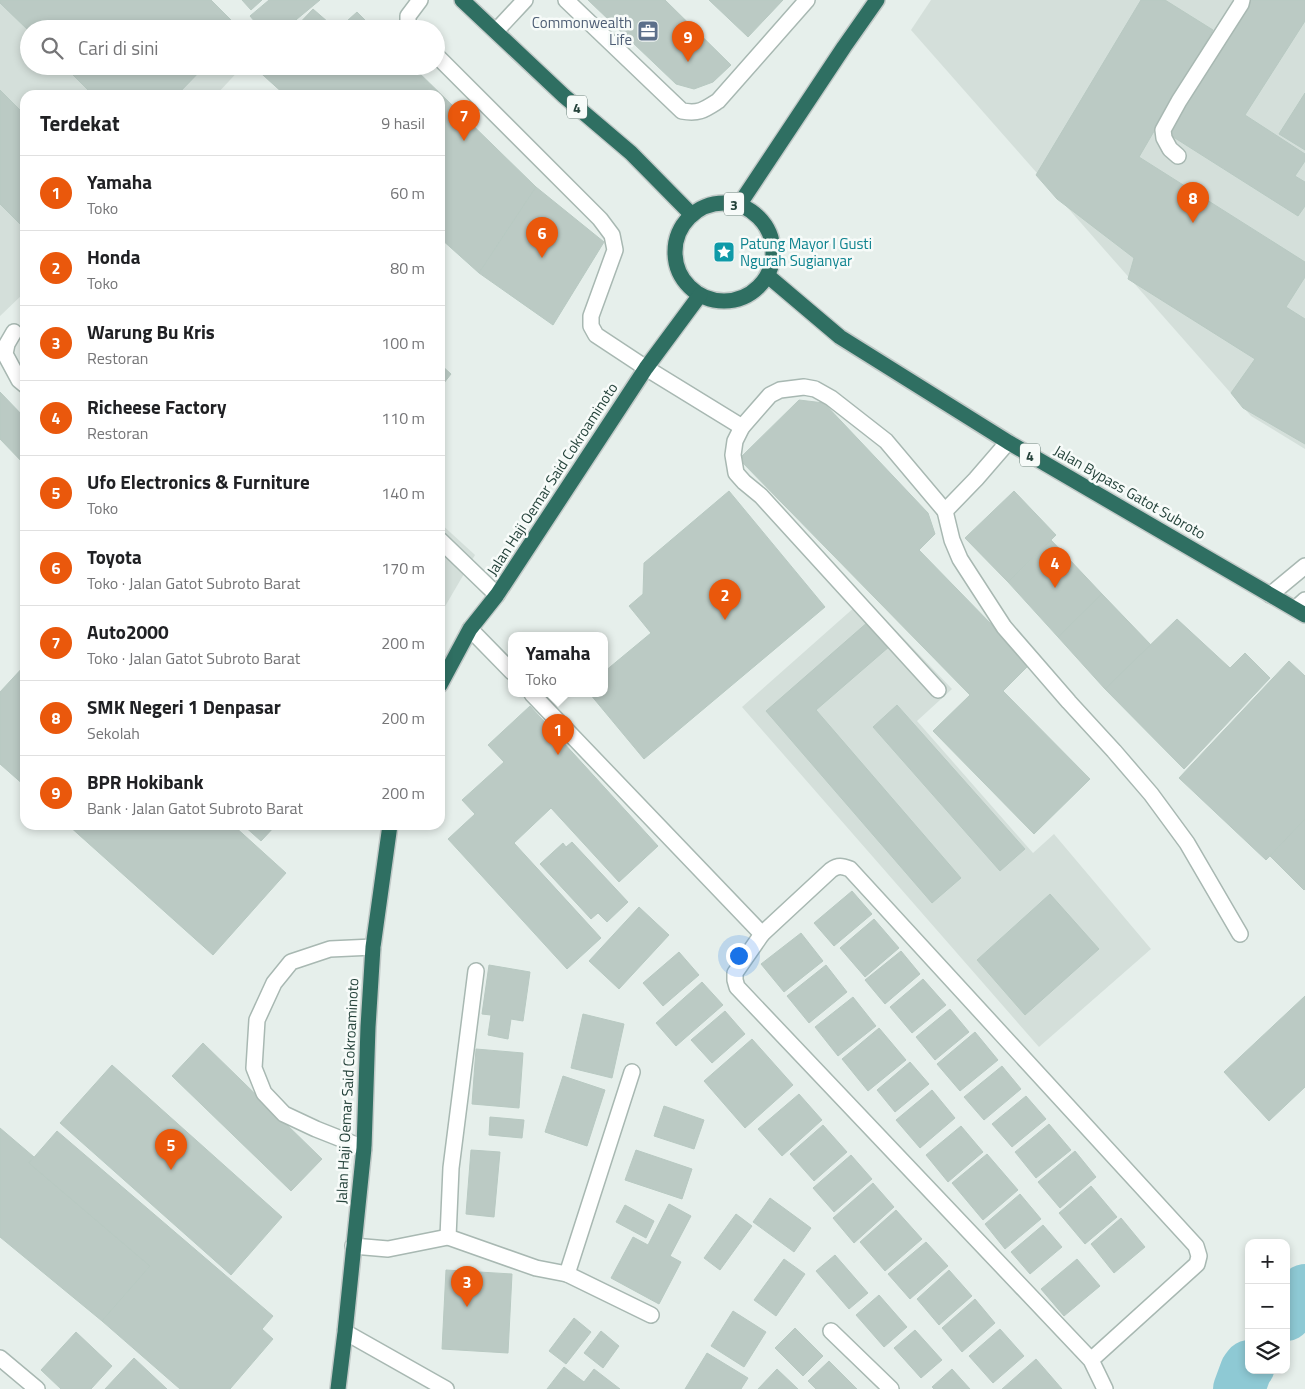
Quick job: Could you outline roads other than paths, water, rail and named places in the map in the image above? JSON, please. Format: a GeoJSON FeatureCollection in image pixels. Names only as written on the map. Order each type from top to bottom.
{"type":"FeatureCollection","features":[{"type":"Feature","properties":{"kind":"highway","name":"4"},"geometry":{"type":"LineString","coordinates":[[462,0],[564,96],[630,154],[692,215]]}},
{"type":"Feature","properties":{"kind":"highway","name":"3"},"geometry":{"type":"LineString","coordinates":[[739,205],[877,0]]}},
{"type":"Feature","properties":{"kind":"highway","name":"3"},"geometry":{"type":"LineString","coordinates":[[692,215],[702,208],[727,202],[739,205],[754,213],[766,226],[773,242],[774,259],[768,276]]}},
{"type":"Feature","properties":{"kind":"highway"},"geometry":{"type":"LineString","coordinates":[[692,215],[681,228],[676,245],[676,260],[680,273],[688,285],[700,295],[714,300],[731,301],[746,297],[759,288],[768,276]]}},
{"type":"Feature","properties":{"kind":"highway","name":"Jalan Bypass Gatot Subroto"},"geometry":{"type":"LineString","coordinates":[[768,276],[840,337],[1008,442],[1270,595],[1302,608]]}},
{"type":"Feature","properties":{"kind":"highway","name":"Jalan Haji Oemar Said Cokroaminoto"},"geometry":{"type":"LineString","coordinates":[[445,676],[470,629],[497,595],[646,368],[700,295]]}},
{"type":"Feature","properties":{"kind":"highway","name":"Jalan Haji Oemar Said Cokroaminoto"},"geometry":{"type":"LineString","coordinates":[[338,1389],[364,1148],[373,947],[389,830]]}},
{"type":"Feature","properties":{"kind":"street"},"geometry":{"type":"LineString","coordinates":[[408,20],[408,16],[420,0]]}},
{"type":"Feature","properties":{"kind":"street"},"geometry":{"type":"LineString","coordinates":[[496,31],[525,0]]}},
{"type":"Feature","properties":{"kind":"street"},"geometry":{"type":"LineString","coordinates":[[566,0],[682,110],[693,113],[704,110],[718,101],[807,0]]}},
{"type":"Feature","properties":{"kind":"street"},"geometry":{"type":"LineString","coordinates":[[1178,156],[1170,149],[1164,138],[1163,130],[1242,0]]}},
{"type":"Feature","properties":{"kind":"street"},"geometry":{"type":"LineString","coordinates":[[445,64],[600,219],[612,235],[615,250],[591,316],[591,326],[596,335],[742,427]]}},
{"type":"Feature","properties":{"kind":"street"},"geometry":{"type":"LineString","coordinates":[[14,332],[7,344],[5,354],[20,381]]}},
{"type":"Feature","properties":{"kind":"street"},"geometry":{"type":"LineString","coordinates":[[938,690],[761,496],[736,473],[733,455],[735,440],[742,427],[770,395],[780,390],[804,387],[815,389],[831,398],[886,441],[945,511],[952,540],[960,559],[1004,627],[1151,794],[1187,842],[1240,934]]}},
{"type":"Feature","properties":{"kind":"street"},"geometry":{"type":"LineString","coordinates":[[945,511],[1008,442]]}},
{"type":"Feature","properties":{"kind":"street"},"geometry":{"type":"LineString","coordinates":[[445,545],[497,595]]}},
{"type":"Feature","properties":{"kind":"street"},"geometry":{"type":"LineString","coordinates":[[1270,595],[1305,566]]}},
{"type":"Feature","properties":{"kind":"street"},"geometry":{"type":"LineString","coordinates":[[470,629],[508,668]]}},
{"type":"Feature","properties":{"kind":"street"},"geometry":{"type":"LineString","coordinates":[[535,697],[762,934]]}},
{"type":"Feature","properties":{"kind":"street"},"geometry":{"type":"LineString","coordinates":[[1091,1360],[1197,1264],[1199,1256],[1196,1246],[850,870],[837,866],[830,870],[762,934],[735,973],[737,987],[1091,1360],[1105,1389]]}},
{"type":"Feature","properties":{"kind":"street"},"geometry":{"type":"LineString","coordinates":[[364,1148],[284,1114],[264,1093],[254,1068],[257,1020],[274,983],[290,962],[330,949],[373,947]]}},
{"type":"Feature","properties":{"kind":"street"},"geometry":{"type":"LineString","coordinates":[[448,1237],[451,1168],[476,971]]}},
{"type":"Feature","properties":{"kind":"street"},"geometry":{"type":"LineString","coordinates":[[567,1274],[632,1072]]}},
{"type":"Feature","properties":{"kind":"street"},"geometry":{"type":"LineString","coordinates":[[353,1246],[388,1250],[448,1237],[536,1268],[567,1274],[652,1315]]}},
{"type":"Feature","properties":{"kind":"street"},"geometry":{"type":"LineString","coordinates":[[831,1331],[891,1389]]}},
{"type":"Feature","properties":{"kind":"street"},"geometry":{"type":"LineString","coordinates":[[345,1332],[446,1389]]}},
{"type":"Feature","properties":{"kind":"street"},"geometry":{"type":"LineString","coordinates":[[0,1358],[38,1389]]}},
{"type":"Feature","properties":{"kind":"waterway"},"geometry":{"type":"LineString","coordinates":[[1290,1310],[1305,1290]]}},
{"type":"Feature","properties":{"kind":"waterway"},"geometry":{"type":"LineString","coordinates":[[1239,1389],[1245,1373]]}},
{"type":"Feature","properties":{"kind":"place","name":"Commonwealth Life"},"geometry":{"type":"Point","coordinates":[648,31]}},
{"type":"Feature","properties":{"kind":"place","name":"BPR Hokibank"},"geometry":{"type":"Point","coordinates":[688,62]}},
{"type":"Feature","properties":{"kind":"place","name":"Auto2000"},"geometry":{"type":"Point","coordinates":[464,141]}},
{"type":"Feature","properties":{"kind":"place","name":"SMK Negeri 1 Denpasar"},"geometry":{"type":"Point","coordinates":[1193,223]}},
{"type":"Feature","properties":{"kind":"place","name":"Patung Mayor I Gusti Ngurah Sugianyar"},"geometry":{"type":"Point","coordinates":[724,252]}},
{"type":"Feature","properties":{"kind":"place","name":"Toyota"},"geometry":{"type":"Point","coordinates":[542,258]}},
{"type":"Feature","properties":{"kind":"place","name":"Richeese Factory"},"geometry":{"type":"Point","coordinates":[1055,588]}},
{"type":"Feature","properties":{"kind":"place","name":"Honda"},"geometry":{"type":"Point","coordinates":[725,620]}},
{"type":"Feature","properties":{"kind":"place","name":"Yamaha"},"geometry":{"type":"Point","coordinates":[558,755]}},
{"type":"Feature","properties":{"kind":"place","name":"Ufo Electronics & Furniture"},"geometry":{"type":"Point","coordinates":[171,1170]}},
{"type":"Feature","properties":{"kind":"place","name":"Warung Bu Kris"},"geometry":{"type":"Point","coordinates":[467,1307]}}]}
